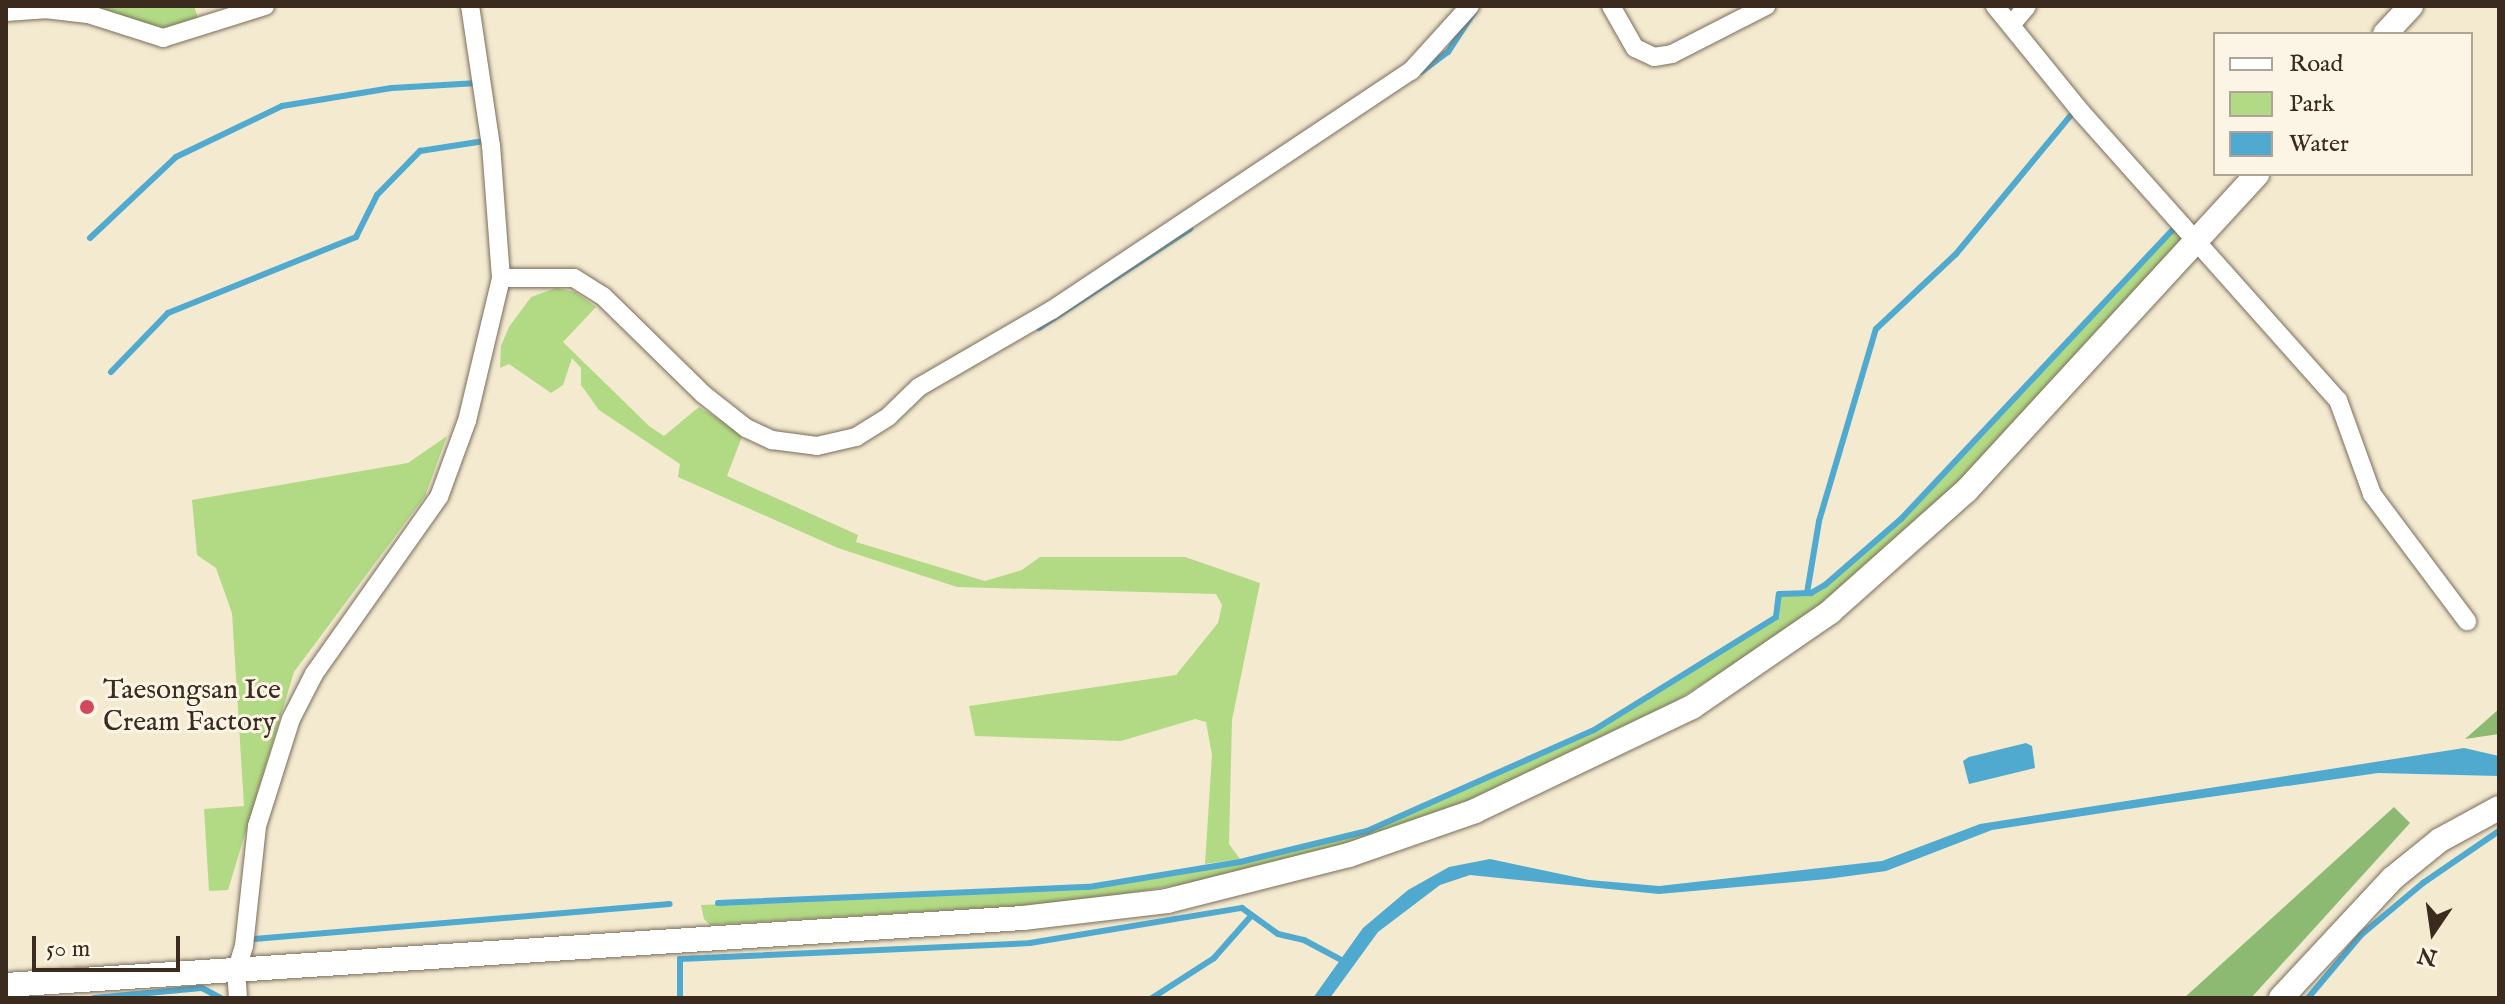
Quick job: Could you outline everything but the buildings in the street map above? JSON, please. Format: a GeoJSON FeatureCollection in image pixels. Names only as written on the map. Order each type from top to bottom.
{"type":"FeatureCollection","features":[{"type":"Feature","properties":{"kind":"street"},"geometry":{"type":"LineString","coordinates":[[6,12],[45,9],[88,14],[163,38],[265,6]]}},
{"type":"Feature","properties":{"kind":"street"},"geometry":{"type":"LineString","coordinates":[[238,998],[236,972],[244,946],[257,826],[299,698],[439,497],[467,421],[501,278],[493,161],[470,6]]}},
{"type":"Feature","properties":{"kind":"street"},"geometry":{"type":"LineString","coordinates":[[501,278],[574,278],[603,296],[703,394],[746,428],[772,440],[817,446],[856,437],[889,416],[919,387],[1052,310],[1411,71],[1470,6]]}},
{"type":"Feature","properties":{"kind":"street"},"geometry":{"type":"LineString","coordinates":[[1611,6],[1635,48],[1654,57],[1672,54],[1766,6]]}},
{"type":"Feature","properties":{"kind":"street"},"geometry":{"type":"LineString","coordinates":[[1995,6],[2082,113],[2198,238],[2338,400],[2372,494],[2467,621]]}},
{"type":"Feature","properties":{"kind":"street"},"geometry":{"type":"LineString","coordinates":[[2012,24],[2027,6]]}},
{"type":"Feature","properties":{"kind":"street"},"geometry":{"type":"LineString","coordinates":[[2387,32],[2411,6]]}},
{"type":"Feature","properties":{"kind":"street"},"geometry":{"type":"LineString","coordinates":[[6,985],[1023,918],[1167,901],[1349,855],[1475,811],[1692,707],[1830,612],[1966,491],[2255,176]]}},
{"type":"Feature","properties":{"kind":"street"},"geometry":{"type":"LineString","coordinates":[[2281,998],[2393,878],[2440,840],[2499,808]]}},
{"type":"Feature","properties":{"kind":"green space"},"geometry":{"type":"Polygon","coordinates":[[[53,6],[194,6],[199,21],[163,33],[53,6]]]}},
{"type":"Feature","properties":{"kind":"green space"},"geometry":{"type":"Polygon","coordinates":[[[2177,227],[2187,237],[1956,488],[1820,610],[1674,702],[1572,757],[1422,820],[1329,851],[1205,881],[1067,903],[710,925],[704,919],[701,905],[1090,889],[1241,864],[1368,832],[1594,732],[1779,618],[1781,596],[1811,595],[1825,587],[1902,520],[2177,227]]]}},
{"type":"Feature","properties":{"kind":"green space"},"geometry":{"type":"Polygon","coordinates":[[[556,288],[575,292],[596,307],[563,342],[649,426],[664,436],[699,407],[743,434],[727,476],[858,535],[856,542],[985,581],[1022,570],[1040,557],[1185,557],[1260,583],[1232,720],[1229,844],[1240,859],[1205,864],[1212,755],[1206,722],[1195,719],[1121,741],[975,736],[969,706],[1176,675],[1218,623],[1222,605],[1216,594],[957,587],[838,548],[678,477],[680,464],[599,410],[581,385],[581,368],[572,358],[563,385],[551,393],[509,364],[500,368],[501,346],[509,327],[531,297],[556,288]]]}},
{"type":"Feature","properties":{"kind":"green space"},"geometry":{"type":"Polygon","coordinates":[[[447,436],[425,496],[294,672],[228,890],[209,891],[204,809],[244,806],[232,613],[216,568],[197,555],[192,500],[408,463],[447,436]]]}},
{"type":"Feature","properties":{"kind":"green space"},"geometry":{"type":"Polygon","coordinates":[[[2499,709],[2499,734],[2465,739],[2499,709]]]}},
{"type":"Feature","properties":{"kind":"green space"},"geometry":{"type":"Polygon","coordinates":[[[2394,807],[2410,823],[2251,998],[2184,998],[2394,807]]]}},
{"type":"Feature","properties":{"kind":"water"},"geometry":{"type":"Polygon","coordinates":[[[2026,743],[2032,746],[2035,768],[1969,784],[1963,761],[2026,743]]]}},
{"type":"Feature","properties":{"kind":"water"},"geometry":{"type":"Polygon","coordinates":[[[2464,748],[2499,756],[2499,776],[2378,773],[2161,804],[1992,830],[1886,871],[1827,879],[1659,894],[1470,875],[1440,885],[1378,932],[1330,998],[1313,998],[1363,928],[1408,890],[1449,867],[1490,859],[1589,880],[1659,886],[1882,861],[1980,824],[2464,748]]]}},
{"type":"Feature","properties":{"kind":"waterway"},"geometry":{"type":"LineString","coordinates":[[1421,72],[1448,52],[1476,9]]}},
{"type":"Feature","properties":{"kind":"waterway"},"geometry":{"type":"LineString","coordinates":[[90,238],[176,157],[282,106],[392,88],[478,83]]}},
{"type":"Feature","properties":{"kind":"waterway"},"geometry":{"type":"LineString","coordinates":[[1807,593],[1819,521],[1876,329],[1956,254],[2070,116]]}},
{"type":"Feature","properties":{"kind":"waterway"},"geometry":{"type":"LineString","coordinates":[[111,372],[168,313],[356,237],[377,195],[420,151],[484,141]]}},
{"type":"Feature","properties":{"kind":"waterway"},"geometry":{"type":"LineString","coordinates":[[718,903],[1089,887],[1240,862],[1367,831],[1594,730],[1776,617],[1779,594],[1811,593],[1825,585],[1901,519],[2176,226]]}},
{"type":"Feature","properties":{"kind":"waterway"},"geometry":{"type":"LineString","coordinates":[[1039,328],[1190,229]]}},
{"type":"Feature","properties":{"kind":"waterway"},"geometry":{"type":"LineString","coordinates":[[2308,998],[2361,935],[2423,883],[2499,831]]}},
{"type":"Feature","properties":{"kind":"waterway"},"geometry":{"type":"LineString","coordinates":[[254,939],[670,904]]}},
{"type":"Feature","properties":{"kind":"waterway"},"geometry":{"type":"LineString","coordinates":[[680,998],[680,959],[1030,943],[1242,908],[1278,934],[1304,940],[1347,963]]}},
{"type":"Feature","properties":{"kind":"waterway"},"geometry":{"type":"LineString","coordinates":[[1152,998],[1214,958],[1251,916]]}},
{"type":"Feature","properties":{"kind":"waterway"},"geometry":{"type":"LineString","coordinates":[[94,998],[202,988],[221,998]]}},
{"type":"Feature","properties":{"kind":"place","name":"Taesongsan Ice Cream Factory"},"geometry":{"type":"Point","coordinates":[87,707]}}]}
